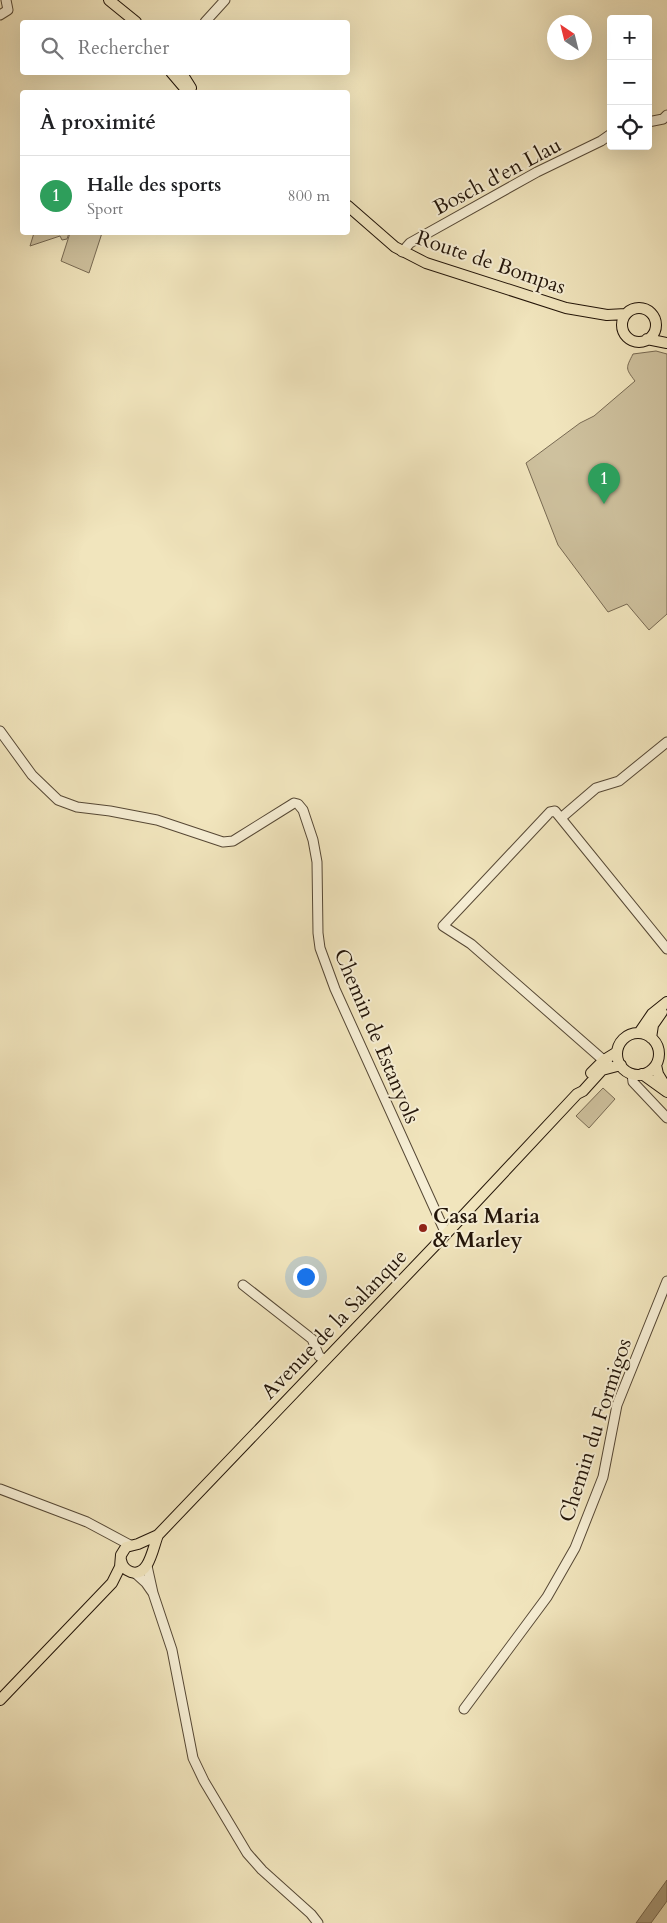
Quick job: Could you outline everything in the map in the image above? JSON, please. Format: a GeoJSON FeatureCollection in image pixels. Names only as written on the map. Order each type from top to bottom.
{"type":"FeatureCollection","features":[{"type":"Feature","properties":{"kind":"main road"},"geometry":{"type":"LineString","coordinates":[[109,0],[129,19]]}},
{"type":"Feature","properties":{"kind":"main road"},"geometry":{"type":"LineString","coordinates":[[174,75],[186,90]]}},
{"type":"Feature","properties":{"kind":"main road"},"geometry":{"type":"LineString","coordinates":[[183,75],[194,90]]}},
{"type":"Feature","properties":{"kind":"main road","name":"Route de Bompas"},"geometry":{"type":"LineString","coordinates":[[350,208],[377,233],[402,252],[426,263],[566,308],[624,320]]}},
{"type":"Feature","properties":{"kind":"main road"},"geometry":{"type":"LineString","coordinates":[[637,308],[649,311],[656,322],[655,331],[647,339],[640,342],[633,340],[627,337],[623,331],[624,320],[637,308]]}},
{"type":"Feature","properties":{"kind":"main road"},"geometry":{"type":"LineString","coordinates":[[655,331],[666,342]]}},
{"type":"Feature","properties":{"kind":"main road"},"geometry":{"type":"LineString","coordinates":[[647,339],[666,342]]}},
{"type":"Feature","properties":{"kind":"main road"},"geometry":{"type":"LineString","coordinates":[[639,1033],[652,1014],[667,1002]]}},
{"type":"Feature","properties":{"kind":"main road"},"geometry":{"type":"LineString","coordinates":[[651,1038],[653,1025],[667,1006]]}},
{"type":"Feature","properties":{"kind":"main road"},"geometry":{"type":"LineString","coordinates":[[639,1033],[651,1038],[656,1043],[658,1074],[667,1090],[637,1074],[612,1064],[622,1040],[632,1034],[639,1033]]}},
{"type":"Feature","properties":{"kind":"main road","name":"Avenue de la Salanque"},"geometry":{"type":"LineString","coordinates":[[158,1535],[446,1234],[577,1094],[587,1078],[612,1064]]}},
{"type":"Feature","properties":{"kind":"main road"},"geometry":{"type":"LineString","coordinates":[[637,1074],[652,1069],[656,1064]]}},
{"type":"Feature","properties":{"kind":"main road"},"geometry":{"type":"LineString","coordinates":[[112,1583],[126,1547],[158,1535]]}},
{"type":"Feature","properties":{"kind":"main road"},"geometry":{"type":"LineString","coordinates":[[0,1700],[112,1583],[144,1570],[158,1535]]}},
{"type":"Feature","properties":{"kind":"main road"},"geometry":{"type":"LineString","coordinates":[[134,1545],[145,1548],[148,1561]]}},
{"type":"Feature","properties":{"kind":"main road"},"geometry":{"type":"LineString","coordinates":[[121,1558],[125,1568],[134,1573]]}},
{"type":"Feature","properties":{"kind":"street"},"geometry":{"type":"LineString","coordinates":[[0,15],[8,10],[6,0]]}},
{"type":"Feature","properties":{"kind":"street"},"geometry":{"type":"LineString","coordinates":[[207,20],[225,0]]}},
{"type":"Feature","properties":{"kind":"street"},"geometry":{"type":"LineString","coordinates":[[652,121],[663,119],[667,115]]}},
{"type":"Feature","properties":{"kind":"street","name":"Bosch d'en Llau"},"geometry":{"type":"LineString","coordinates":[[402,252],[410,243],[537,172],[607,137]]}},
{"type":"Feature","properties":{"kind":"street","name":"Chemin de Estanyols"},"geometry":{"type":"LineString","coordinates":[[0,731],[32,775],[58,800],[77,807],[157,820],[224,842],[233,841],[294,803],[298,804],[305,818],[317,862],[320,948],[360,1047],[446,1234]]}},
{"type":"Feature","properties":{"kind":"street"},"geometry":{"type":"LineString","coordinates":[[558,815],[596,788],[619,781],[667,742]]}},
{"type":"Feature","properties":{"kind":"street"},"geometry":{"type":"LineString","coordinates":[[612,1064],[471,944],[443,926],[550,812],[558,815],[667,949]]}},
{"type":"Feature","properties":{"kind":"street"},"geometry":{"type":"LineString","coordinates":[[637,1074],[633,1082],[667,1118]]}},
{"type":"Feature","properties":{"kind":"street","name":"Chemin du Formigos"},"geometry":{"type":"LineString","coordinates":[[464,1709],[546,1596],[575,1548],[603,1477],[617,1405],[667,1281]]}},
{"type":"Feature","properties":{"kind":"street"},"geometry":{"type":"LineString","coordinates":[[243,1285],[312,1339],[319,1356],[325,1360]]}},
{"type":"Feature","properties":{"kind":"street"},"geometry":{"type":"LineString","coordinates":[[0,1489],[87,1522],[112,1536],[134,1545]]}},
{"type":"Feature","properties":{"kind":"street"},"geometry":{"type":"LineString","coordinates":[[112,1536],[119,1544],[121,1558]]}},
{"type":"Feature","properties":{"kind":"street"},"geometry":{"type":"LineString","coordinates":[[148,1561],[153,1593],[172,1650],[193,1758],[200,1773],[247,1853],[262,1870],[311,1914],[318,1923]]}},
{"type":"Feature","properties":{"kind":"street"},"geometry":{"type":"LineString","coordinates":[[134,1573],[146,1583],[153,1593]]}},
{"type":"Feature","properties":{"kind":"shaded area"},"geometry":{"type":"Polygon","coordinates":[[[33,235],[68,235],[67,239],[62,240],[60,236],[30,246],[33,235]]]}},
{"type":"Feature","properties":{"kind":"shaded area"},"geometry":{"type":"Polygon","coordinates":[[[69,235],[101,235],[89,273],[61,261],[69,235]]]}},
{"type":"Feature","properties":{"kind":"shaded area"},"geometry":{"type":"Polygon","coordinates":[[[656,351],[667,354],[667,614],[649,630],[627,604],[608,612],[558,545],[526,463],[580,423],[594,416],[635,381],[628,368],[633,354],[656,351]]]}},
{"type":"Feature","properties":{"kind":"shaded area"},"geometry":{"type":"Polygon","coordinates":[[[603,1088],[615,1099],[589,1128],[576,1116],[603,1088]]]}},
{"type":"Feature","properties":{"kind":"shaded area"},"geometry":{"type":"Polygon","coordinates":[[[667,1880],[667,1901],[651,1923],[636,1923],[667,1880]]]}},
{"type":"Feature","properties":{"kind":"place","name":"Halle des sports"},"geometry":{"type":"Point","coordinates":[604,504]}},
{"type":"Feature","properties":{"kind":"place","name":"Casa Maria & Marley"},"geometry":{"type":"Point","coordinates":[423,1228]}}]}
